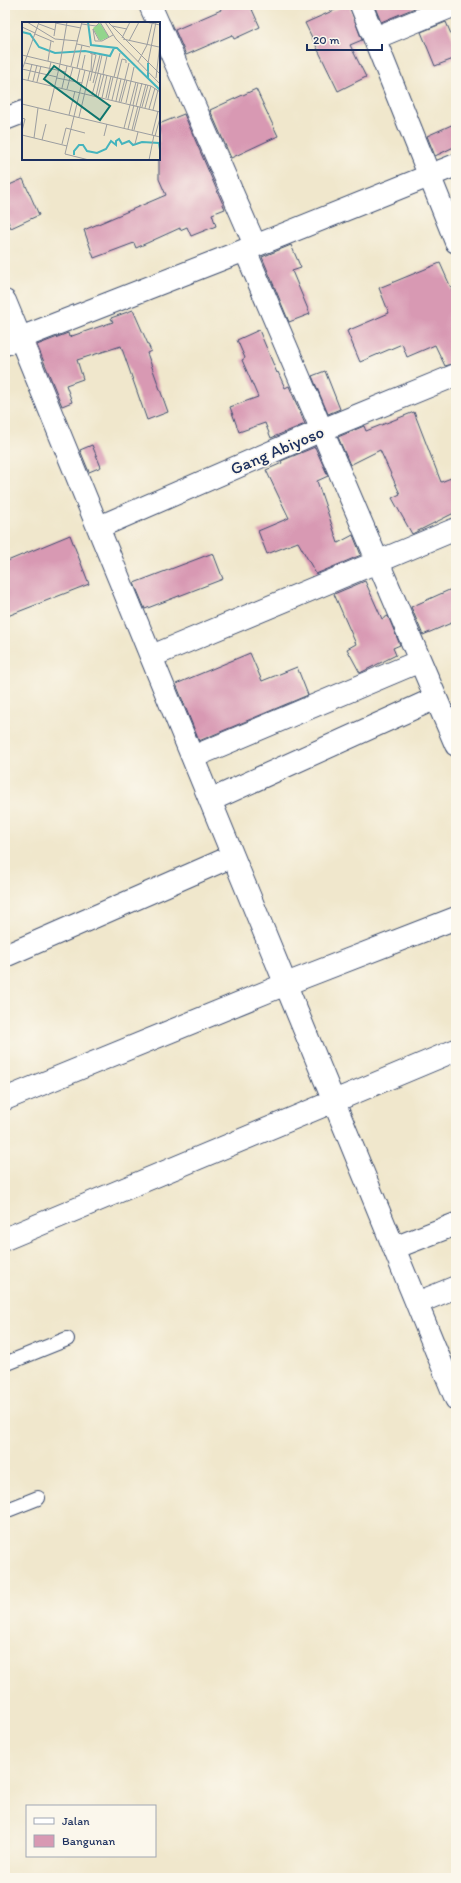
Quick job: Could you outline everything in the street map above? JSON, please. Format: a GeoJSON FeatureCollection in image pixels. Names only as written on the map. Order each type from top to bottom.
{"type":"FeatureCollection","features":[{"type":"Feature","properties":{"kind":"street"},"geometry":{"type":"LineString","coordinates":[[150,5],[158,22]]}},
{"type":"Feature","properties":{"kind":"street"},"geometry":{"type":"LineString","coordinates":[[361,5],[456,242]]}},
{"type":"Feature","properties":{"kind":"street"},"geometry":{"type":"LineString","coordinates":[[375,38],[455,5]]}},
{"type":"Feature","properties":{"kind":"street"},"geometry":{"type":"LineString","coordinates":[[160,29],[165,55],[250,248],[322,430],[456,745]]}},
{"type":"Feature","properties":{"kind":"street"},"geometry":{"type":"LineString","coordinates":[[5,119],[22,112]]}},
{"type":"Feature","properties":{"kind":"street"},"geometry":{"type":"LineString","coordinates":[[13,340],[250,248],[456,165]]}},
{"type":"Feature","properties":{"kind":"street"},"geometry":{"type":"LineString","coordinates":[[5,301],[13,340],[99,527],[456,1399]]}},
{"type":"Feature","properties":{"kind":"street","name":"Gang Abiyoso"},"geometry":{"type":"LineString","coordinates":[[99,527],[322,430],[456,375]]}},
{"type":"Feature","properties":{"kind":"street"},"geometry":{"type":"LineString","coordinates":[[152,656],[456,529]]}},
{"type":"Feature","properties":{"kind":"street"},"geometry":{"type":"LineString","coordinates":[[193,757],[420,661]]}},
{"type":"Feature","properties":{"kind":"street"},"geometry":{"type":"LineString","coordinates":[[211,800],[436,698]]}},
{"type":"Feature","properties":{"kind":"street"},"geometry":{"type":"LineString","coordinates":[[5,956],[234,856]]}},
{"type":"Feature","properties":{"kind":"street"},"geometry":{"type":"LineString","coordinates":[[5,1099],[286,984],[456,918]]}},
{"type":"Feature","properties":{"kind":"street"},"geometry":{"type":"LineString","coordinates":[[5,1239],[456,1050]]}},
{"type":"Feature","properties":{"kind":"street"},"geometry":{"type":"LineString","coordinates":[[394,1248],[456,1224]]}},
{"type":"Feature","properties":{"kind":"street"},"geometry":{"type":"LineString","coordinates":[[417,1303],[456,1288]]}},
{"type":"Feature","properties":{"kind":"lane"},"geometry":{"type":"LineString","coordinates":[[5,1364],[67,1339]]}},
{"type":"Feature","properties":{"kind":"lane"},"geometry":{"type":"LineString","coordinates":[[5,1511],[38,1498]]}},
{"type":"Feature","properties":{"kind":"building"},"geometry":{"type":"Polygon","coordinates":[[[219,5],[250,5],[260,27],[234,39],[232,35],[186,55],[175,30],[221,10],[219,5]]]}},
{"type":"Feature","properties":{"kind":"building"},"geometry":{"type":"Polygon","coordinates":[[[349,5],[362,40],[350,45],[366,77],[338,91],[305,23],[349,5]]]}},
{"type":"Feature","properties":{"kind":"building"},"geometry":{"type":"Polygon","coordinates":[[[374,5],[422,5],[381,22],[374,5]]]}},
{"type":"Feature","properties":{"kind":"building"},"geometry":{"type":"Polygon","coordinates":[[[446,22],[456,46],[456,58],[435,66],[421,32],[446,22]]]}},
{"type":"Feature","properties":{"kind":"building"},"geometry":{"type":"Polygon","coordinates":[[[256,89],[278,136],[231,158],[210,110],[256,89]]]}},
{"type":"Feature","properties":{"kind":"building"},"geometry":{"type":"Polygon","coordinates":[[[184,114],[225,209],[212,214],[216,226],[191,236],[187,227],[180,230],[180,228],[136,248],[134,243],[94,258],[84,230],[166,195],[159,179],[160,124],[184,114]]]}},
{"type":"Feature","properties":{"kind":"building"},"geometry":{"type":"Polygon","coordinates":[[[456,123],[456,146],[435,156],[427,136],[456,123]]]}},
{"type":"Feature","properties":{"kind":"building"},"geometry":{"type":"Polygon","coordinates":[[[23,179],[39,215],[11,228],[5,215],[5,187],[23,179]]]}},
{"type":"Feature","properties":{"kind":"building"},"geometry":{"type":"Polygon","coordinates":[[[291,245],[301,268],[292,271],[310,314],[289,322],[262,257],[291,245]]]}},
{"type":"Feature","properties":{"kind":"building"},"geometry":{"type":"Polygon","coordinates":[[[440,263],[456,299],[456,363],[445,366],[435,345],[407,357],[402,344],[360,362],[347,331],[389,313],[379,288],[440,263]]]}},
{"type":"Feature","properties":{"kind":"building"},"geometry":{"type":"Polygon","coordinates":[[[133,310],[151,351],[147,353],[168,412],[147,420],[121,346],[77,360],[83,379],[66,385],[72,402],[62,406],[37,345],[68,333],[69,337],[113,322],[111,318],[133,310]]]}},
{"type":"Feature","properties":{"kind":"building"},"geometry":{"type":"Polygon","coordinates":[[[259,330],[277,373],[278,372],[285,388],[289,386],[305,424],[271,438],[265,423],[239,432],[230,407],[258,397],[242,360],[245,358],[237,340],[259,330]]]}},
{"type":"Feature","properties":{"kind":"building"},"geometry":{"type":"Polygon","coordinates":[[[325,371],[340,409],[328,414],[312,376],[325,371]]]}},
{"type":"Feature","properties":{"kind":"building"},"geometry":{"type":"Polygon","coordinates":[[[414,412],[441,482],[456,476],[456,512],[412,534],[392,498],[400,494],[380,450],[350,465],[338,437],[364,426],[366,431],[414,412]]]}},
{"type":"Feature","properties":{"kind":"building"},"geometry":{"type":"Polygon","coordinates":[[[92,445],[101,467],[89,472],[80,450],[92,445]]]}},
{"type":"Feature","properties":{"kind":"building"},"geometry":{"type":"Polygon","coordinates":[[[315,447],[328,476],[317,481],[338,543],[353,535],[361,555],[316,574],[298,542],[267,554],[258,531],[289,518],[266,470],[282,463],[281,461],[315,447]]]}},
{"type":"Feature","properties":{"kind":"building"},"geometry":{"type":"Polygon","coordinates":[[[70,535],[89,584],[5,617],[5,562],[70,535]]]}},
{"type":"Feature","properties":{"kind":"building"},"geometry":{"type":"Polygon","coordinates":[[[213,553],[223,579],[145,609],[134,583],[213,553]]]}},
{"type":"Feature","properties":{"kind":"building"},"geometry":{"type":"Polygon","coordinates":[[[365,581],[382,619],[388,616],[400,645],[393,648],[396,655],[360,673],[347,649],[356,644],[334,594],[365,581]]]}},
{"type":"Feature","properties":{"kind":"building"},"geometry":{"type":"Polygon","coordinates":[[[456,587],[456,621],[423,635],[411,607],[456,587]]]}},
{"type":"Feature","properties":{"kind":"building"},"geometry":{"type":"Polygon","coordinates":[[[250,653],[262,681],[297,667],[308,695],[199,741],[176,684],[250,653]]]}}]}
